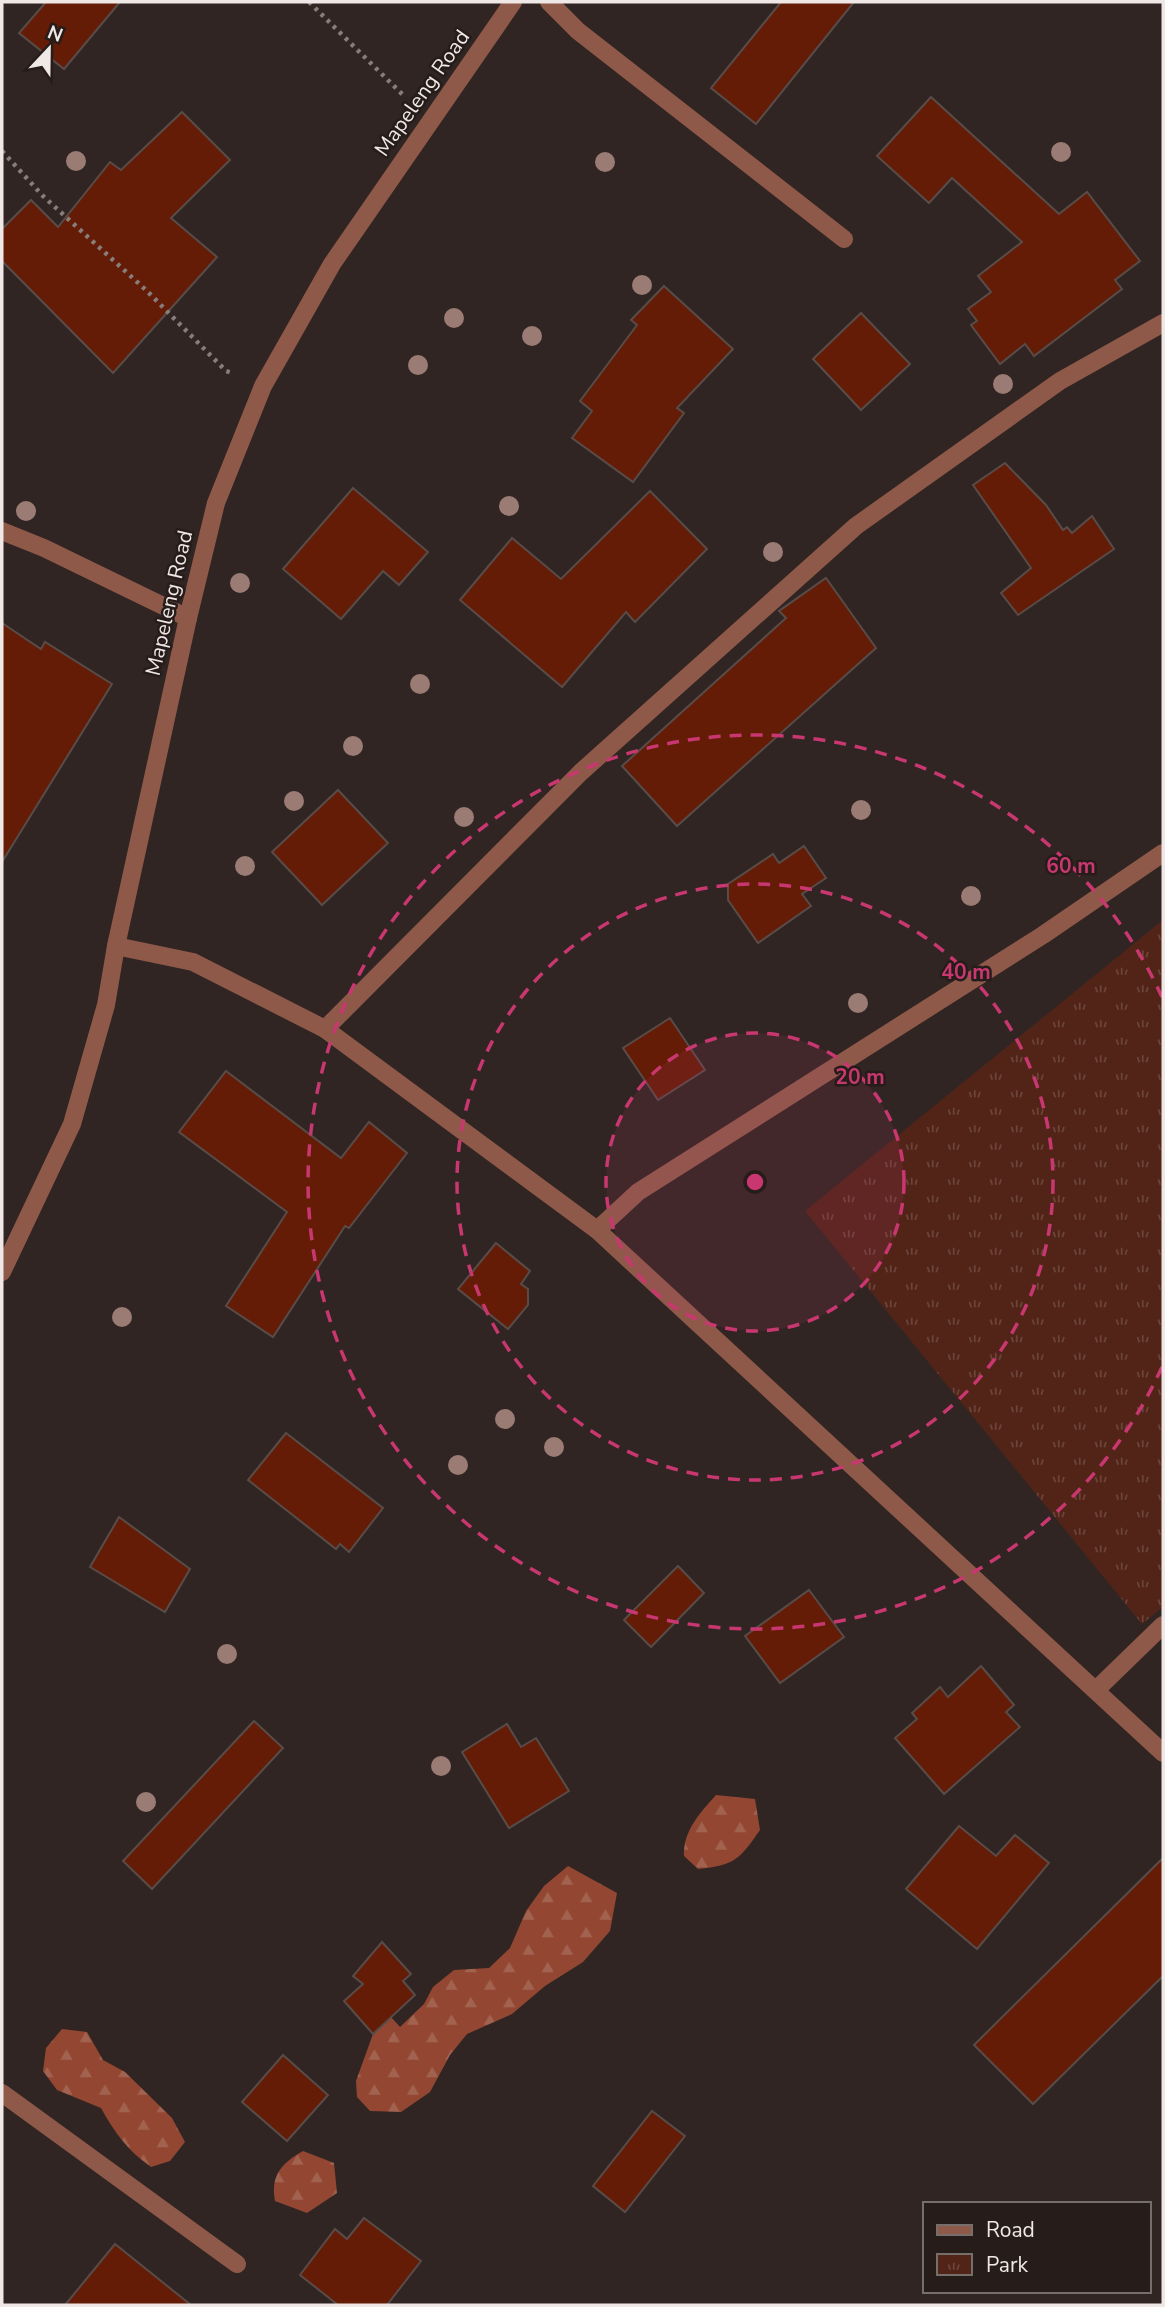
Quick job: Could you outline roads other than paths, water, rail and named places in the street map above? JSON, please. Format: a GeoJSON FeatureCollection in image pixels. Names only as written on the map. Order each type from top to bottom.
{"type":"FeatureCollection","features":[{"type":"Feature","properties":{"kind":"street","name":"Mapeleng Road"},"geometry":{"type":"LineString","coordinates":[[2,1272],[72,1125],[106,1005],[116,946],[216,503],[263,386],[332,264],[513,2]]}},
{"type":"Feature","properties":{"kind":"street"},"geometry":{"type":"LineString","coordinates":[[549,2],[578,31],[844,239]]}},
{"type":"Feature","properties":{"kind":"street"},"geometry":{"type":"LineString","coordinates":[[325,1029],[581,772],[856,526],[1060,381],[1163,323]]}},
{"type":"Feature","properties":{"kind":"street"},"geometry":{"type":"LineString","coordinates":[[2,531],[44,548],[188,618]]}},
{"type":"Feature","properties":{"kind":"street"},"geometry":{"type":"LineString","coordinates":[[597,1230],[638,1192],[1021,950],[1163,853]]}},
{"type":"Feature","properties":{"kind":"street"},"geometry":{"type":"LineString","coordinates":[[116,946],[193,962],[325,1029],[597,1230],[1097,1689],[1163,1753]]}},
{"type":"Feature","properties":{"kind":"street"},"geometry":{"type":"LineString","coordinates":[[1097,1689],[1163,1625]]}},
{"type":"Feature","properties":{"kind":"street"},"geometry":{"type":"LineString","coordinates":[[2,2093],[237,2264]]}}]}
